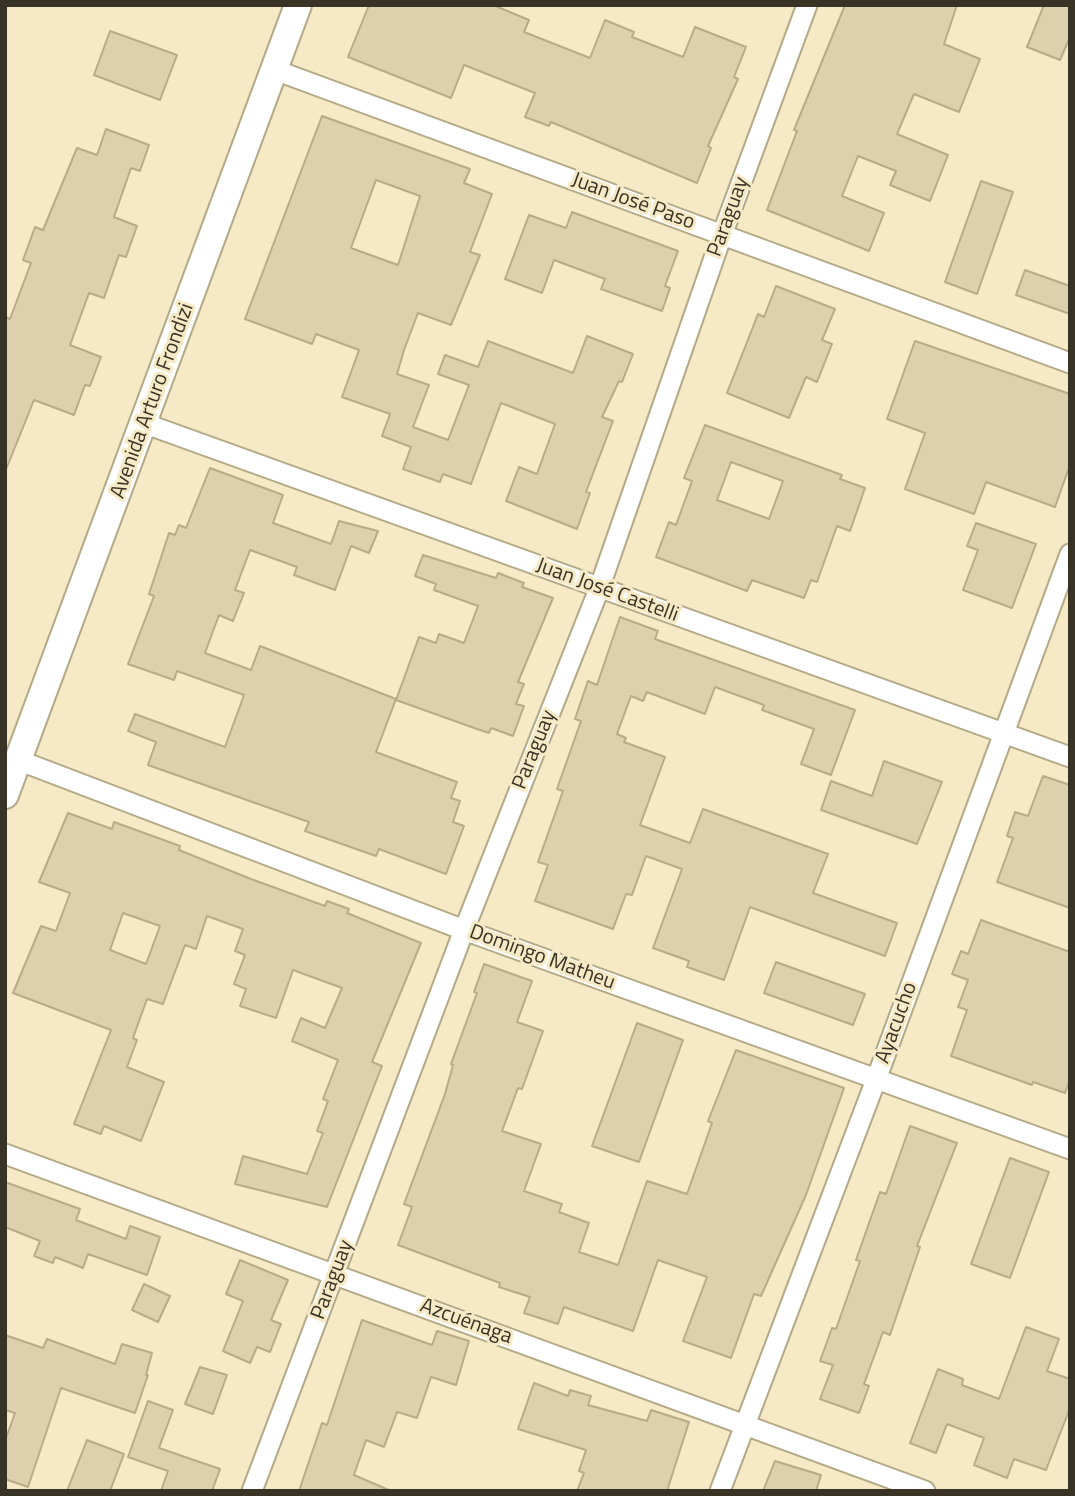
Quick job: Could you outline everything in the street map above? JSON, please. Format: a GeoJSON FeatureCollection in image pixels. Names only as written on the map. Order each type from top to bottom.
{"type":"FeatureCollection","features":[{"type":"Feature","properties":{"kind":"main road","name":"Avenida Arturo Frondizi"},"geometry":{"type":"LineString","coordinates":[[5,795],[145,424],[298,5]]}},
{"type":"Feature","properties":{"kind":"street","name":"Paraguay"},"geometry":{"type":"LineString","coordinates":[[252,1491],[464,930],[599,589],[722,235],[807,5]]}},
{"type":"Feature","properties":{"kind":"street","name":"Juan José Paso"},"geometry":{"type":"LineString","coordinates":[[275,70],[1070,363]]}},
{"type":"Feature","properties":{"kind":"street","name":"Juan José Castelli"},"geometry":{"type":"LineString","coordinates":[[145,424],[1070,757]]}},
{"type":"Feature","properties":{"kind":"street","name":"Ayacucho"},"geometry":{"type":"LineString","coordinates":[[720,1491],[877,1077],[1070,554]]}},
{"type":"Feature","properties":{"kind":"street","name":"Domingo Matheu"},"geometry":{"type":"LineString","coordinates":[[18,760],[464,930],[877,1077],[1070,1149]]}},
{"type":"Feature","properties":{"kind":"street","name":"Azcuénaga"},"geometry":{"type":"LineString","coordinates":[[5,1154],[925,1491]]}},
{"type":"Feature","properties":{"kind":"building"},"geometry":{"type":"Polygon","coordinates":[[[369,5],[493,5],[529,20],[524,32],[590,58],[605,20],[634,32],[632,37],[683,57],[695,27],[746,47],[734,77],[738,79],[708,146],[711,148],[697,183],[551,122],[549,126],[525,117],[535,93],[464,65],[451,98],[348,57],[369,5]]]}},
{"type":"Feature","properties":{"kind":"building"},"geometry":{"type":"Polygon","coordinates":[[[845,5],[957,5],[944,44],[980,59],[959,112],[914,94],[897,134],[948,155],[930,201],[890,185],[896,171],[858,156],[842,196],[884,213],[869,251],[767,210],[797,131],[794,130],[845,5]]]}},
{"type":"Feature","properties":{"kind":"building"},"geometry":{"type":"Polygon","coordinates":[[[1044,5],[1070,5],[1070,37],[1060,60],[1027,47],[1044,5]]]}},
{"type":"Feature","properties":{"kind":"building"},"geometry":{"type":"Polygon","coordinates":[[[110,31],[177,55],[160,100],[94,75],[110,31]]]}},
{"type":"Feature","properties":{"kind":"building"},"geometry":{"type":"Polygon","coordinates":[[[322,116],[470,169],[464,183],[492,194],[470,252],[480,255],[451,325],[418,313],[397,374],[429,385],[413,427],[448,440],[469,385],[438,374],[445,355],[478,367],[488,341],[573,373],[587,336],[633,354],[622,382],[619,381],[602,417],[613,421],[586,492],[590,493],[577,529],[506,501],[519,467],[537,474],[555,424],[501,403],[471,484],[443,474],[440,482],[403,469],[411,447],[382,436],[390,414],[342,397],[359,350],[316,334],[312,344],[245,319],[322,116]],[[376,180],[351,248],[398,265],[420,196],[376,180]]]}},
{"type":"Feature","properties":{"kind":"building"},"geometry":{"type":"Polygon","coordinates":[[[106,129],[149,145],[140,171],[131,168],[114,217],[137,226],[126,257],[119,255],[104,298],[89,293],[70,345],[101,357],[90,386],[85,385],[74,415],[34,400],[5,472],[5,317],[10,319],[31,263],[23,260],[35,227],[43,230],[77,148],[97,155],[106,129]]]}},
{"type":"Feature","properties":{"kind":"building"},"geometry":{"type":"Polygon","coordinates":[[[981,181],[1013,192],[977,294],[945,282],[981,181]]]}},
{"type":"Feature","properties":{"kind":"building"},"geometry":{"type":"Polygon","coordinates":[[[572,212],[678,251],[665,286],[670,288],[662,311],[601,289],[605,279],[554,260],[542,293],[505,279],[529,215],[566,228],[572,212]]]}},
{"type":"Feature","properties":{"kind":"building"},"geometry":{"type":"Polygon","coordinates":[[[1025,270],[1070,286],[1070,314],[1016,295],[1025,270]]]}},
{"type":"Feature","properties":{"kind":"building"},"geometry":{"type":"Polygon","coordinates":[[[776,286],[835,309],[822,340],[832,344],[817,382],[806,377],[789,418],[727,393],[758,314],[764,317],[776,286]]]}},
{"type":"Feature","properties":{"kind":"building"},"geometry":{"type":"Polygon","coordinates":[[[915,341],[1070,394],[1070,465],[1055,507],[986,482],[974,514],[905,489],[925,433],[887,419],[915,341]]]}},
{"type":"Feature","properties":{"kind":"building"},"geometry":{"type":"Polygon","coordinates":[[[705,425],[842,475],[840,479],[865,488],[850,531],[837,526],[817,582],[811,580],[804,598],[752,580],[747,591],[656,557],[669,522],[676,525],[692,481],[684,478],[705,425]],[[731,462],[717,500],[769,519],[783,481],[731,462]]]}},
{"type":"Feature","properties":{"kind":"building"},"geometry":{"type":"Polygon","coordinates":[[[210,468],[283,495],[273,523],[331,544],[339,521],[378,531],[369,553],[351,546],[335,590],[294,575],[297,567],[250,550],[235,590],[244,593],[233,621],[219,615],[205,653],[251,670],[260,646],[396,699],[376,752],[457,782],[451,798],[460,801],[453,822],[464,826],[446,874],[379,849],[376,856],[305,831],[309,822],[148,765],[156,742],[128,731],[135,714],[225,747],[244,695],[177,671],[174,680],[128,664],[154,596],[149,594],[169,533],[175,535],[179,525],[186,528],[210,468]]]}},
{"type":"Feature","properties":{"kind":"building"},"geometry":{"type":"Polygon","coordinates":[[[976,523],[1036,544],[1012,608],[963,590],[978,550],[967,546],[976,523]]]}},
{"type":"Feature","properties":{"kind":"building"},"geometry":{"type":"Polygon","coordinates":[[[423,555],[496,578],[498,573],[524,583],[522,587],[553,598],[518,682],[524,684],[516,704],[524,706],[513,736],[491,728],[489,733],[396,700],[419,637],[436,643],[439,634],[464,643],[478,606],[434,590],[436,584],[415,576],[423,555]]]}},
{"type":"Feature","properties":{"kind":"building"},"geometry":{"type":"Polygon","coordinates":[[[620,617],[658,631],[655,639],[855,710],[831,775],[801,764],[814,729],[762,710],[764,705],[715,687],[705,714],[647,692],[643,701],[631,696],[617,734],[626,738],[624,742],[665,757],[640,825],[690,843],[703,809],[828,854],[813,893],[897,923],[885,956],[750,907],[724,980],[687,967],[689,961],[653,948],[682,869],[646,856],[632,895],[626,894],[613,929],[535,901],[548,865],[538,862],[563,791],[557,789],[581,721],[575,719],[588,681],[597,685],[620,617]]]}},
{"type":"Feature","properties":{"kind":"building"},"geometry":{"type":"Polygon","coordinates":[[[884,761],[942,782],[917,844],[821,810],[831,781],[872,796],[884,761]]]}},
{"type":"Feature","properties":{"kind":"building"},"geometry":{"type":"Polygon","coordinates":[[[1043,776],[1070,785],[1070,908],[997,882],[1013,838],[1007,836],[1015,812],[1028,816],[1043,776]]]}},
{"type":"Feature","properties":{"kind":"building"},"geometry":{"type":"Polygon","coordinates":[[[68,813],[112,829],[114,822],[180,846],[179,850],[251,879],[325,906],[327,901],[349,909],[347,913],[421,943],[372,1062],[382,1066],[327,1207],[235,1184],[243,1156],[307,1174],[323,1133],[317,1131],[328,1101],[323,1099],[338,1060],[292,1041],[301,1018],[325,1028],[342,988],[293,970],[276,1018],[240,1006],[246,989],[234,984],[245,955],[235,951],[243,929],[207,916],[196,949],[185,945],[163,1004],[147,999],[133,1038],[137,1040],[127,1067],[164,1082],[141,1141],[104,1126],[101,1134],[74,1124],[111,1030],[13,993],[41,926],[56,931],[70,893],[39,882],[68,813]],[[123,913],[110,950],[146,964],[160,926],[123,913]]]}},
{"type":"Feature","properties":{"kind":"building"},"geometry":{"type":"Polygon","coordinates":[[[981,920],[1070,952],[1070,1080],[1065,1093],[1033,1082],[1032,1085],[951,1056],[967,1010],[958,1007],[968,980],[952,974],[961,951],[968,954],[981,920]]]}},
{"type":"Feature","properties":{"kind":"building"},"geometry":{"type":"Polygon","coordinates":[[[776,962],[865,994],[853,1025],[764,993],[776,962]]]}},
{"type":"Feature","properties":{"kind":"building"},"geometry":{"type":"Polygon","coordinates":[[[484,964],[532,981],[517,1022],[543,1031],[522,1089],[518,1088],[502,1131],[541,1144],[524,1191],[562,1204],[559,1212],[589,1223],[579,1252],[618,1265],[647,1181],[687,1194],[712,1123],[708,1121],[736,1050],[844,1088],[806,1195],[761,1296],[754,1294],[731,1358],[683,1341],[707,1277],[658,1260],[633,1331],[564,1307],[558,1324],[524,1313],[530,1297],[398,1245],[412,1207],[404,1204],[445,1094],[453,1065],[451,1064],[477,993],[474,992],[484,964]]]}},
{"type":"Feature","properties":{"kind":"building"},"geometry":{"type":"Polygon","coordinates":[[[637,1023],[683,1040],[639,1162],[592,1146],[637,1023]]]}},
{"type":"Feature","properties":{"kind":"building"},"geometry":{"type":"Polygon","coordinates":[[[910,1126],[957,1143],[917,1246],[920,1247],[890,1335],[883,1332],[864,1384],[869,1386],[859,1413],[820,1399],[833,1365],[820,1361],[832,1328],[836,1329],[880,1192],[886,1194],[910,1126]]]}},
{"type":"Feature","properties":{"kind":"building"},"geometry":{"type":"Polygon","coordinates":[[[1010,1158],[1049,1172],[1010,1278],[971,1264],[1010,1158]]]}},
{"type":"Feature","properties":{"kind":"building"},"geometry":{"type":"Polygon","coordinates":[[[5,1182],[80,1209],[76,1220],[126,1239],[130,1226],[160,1237],[147,1275],[88,1254],[83,1268],[55,1257],[53,1263],[34,1256],[40,1241],[5,1227],[5,1182]]]}},
{"type":"Feature","properties":{"kind":"building"},"geometry":{"type":"Polygon","coordinates":[[[240,1260],[288,1280],[271,1320],[281,1324],[270,1352],[257,1347],[250,1363],[223,1351],[243,1301],[226,1294],[240,1260]]]}},
{"type":"Feature","properties":{"kind":"building"},"geometry":{"type":"Polygon","coordinates":[[[144,1284],[170,1296],[158,1322],[132,1310],[144,1284]]]}},
{"type":"Feature","properties":{"kind":"building"},"geometry":{"type":"Polygon","coordinates":[[[362,1320],[432,1345],[437,1331],[469,1341],[456,1385],[431,1377],[417,1418],[397,1412],[384,1447],[366,1440],[354,1475],[391,1491],[299,1491],[322,1423],[327,1425],[362,1320]]]}},
{"type":"Feature","properties":{"kind":"building"},"geometry":{"type":"Polygon","coordinates":[[[1026,1327],[1059,1339],[1047,1371],[1070,1379],[1070,1408],[1046,1470],[1014,1459],[1007,1478],[974,1465],[984,1438],[947,1424],[936,1453],[910,1443],[938,1369],[963,1379],[962,1385],[999,1399],[1026,1327]]]}},
{"type":"Feature","properties":{"kind":"building"},"geometry":{"type":"Polygon","coordinates":[[[5,1335],[43,1348],[47,1339],[115,1364],[122,1344],[152,1353],[148,1375],[135,1413],[61,1388],[28,1487],[5,1479],[5,1441],[15,1413],[5,1410],[5,1335]]]}},
{"type":"Feature","properties":{"kind":"building"},"geometry":{"type":"Polygon","coordinates":[[[200,1367],[227,1375],[213,1414],[185,1404],[200,1367]]]}},
{"type":"Feature","properties":{"kind":"building"},"geometry":{"type":"Polygon","coordinates":[[[534,1383],[568,1396],[570,1390],[591,1396],[588,1405],[647,1421],[651,1410],[689,1422],[667,1491],[577,1491],[584,1473],[579,1471],[586,1450],[518,1429],[534,1383]]]}},
{"type":"Feature","properties":{"kind":"building"},"geometry":{"type":"Polygon","coordinates":[[[148,1401],[173,1410],[159,1448],[220,1469],[212,1491],[161,1491],[168,1471],[128,1457],[148,1401]]]}},
{"type":"Feature","properties":{"kind":"building"},"geometry":{"type":"Polygon","coordinates":[[[87,1440],[124,1454],[110,1491],[67,1491],[87,1440]]]}},
{"type":"Feature","properties":{"kind":"building"},"geometry":{"type":"Polygon","coordinates":[[[775,1461],[821,1475],[816,1491],[763,1491],[775,1461]]]}}]}
